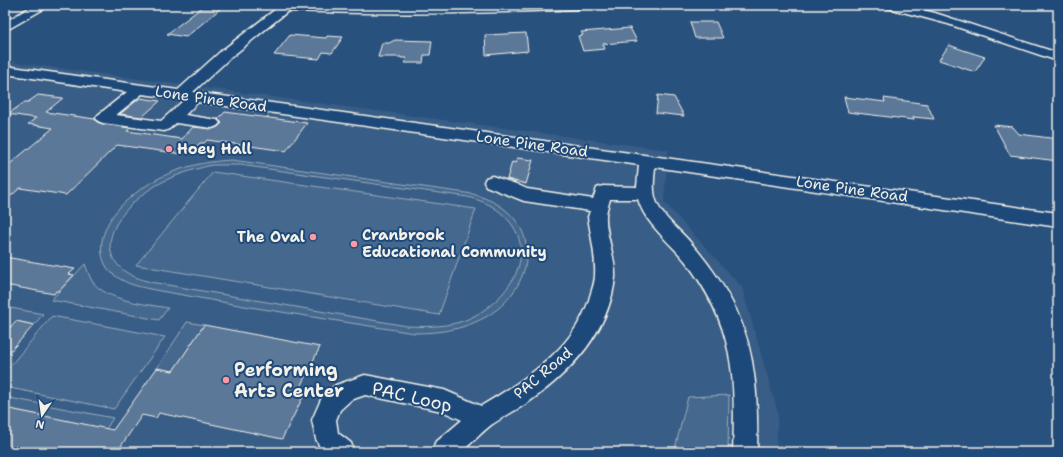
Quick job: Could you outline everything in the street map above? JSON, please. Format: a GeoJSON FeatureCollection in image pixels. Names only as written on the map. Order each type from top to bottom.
{"type":"FeatureCollection","features":[{"type":"Feature","properties":{"kind":"street"},"geometry":{"type":"LineString","coordinates":[[5,27],[43,5]]}},
{"type":"Feature","properties":{"kind":"street"},"geometry":{"type":"LineString","coordinates":[[139,89],[103,118],[164,126],[174,118],[188,96],[225,55],[287,6],[408,10],[578,5]]}},
{"type":"Feature","properties":{"kind":"street"},"geometry":{"type":"LineString","coordinates":[[888,5],[924,13],[988,32],[1058,57]]}},
{"type":"Feature","properties":{"kind":"street","name":"Lone Pine Road"},"geometry":{"type":"LineString","coordinates":[[5,70],[1058,220]]}},
{"type":"Feature","properties":{"kind":"street"},"geometry":{"type":"LineString","coordinates":[[174,118],[212,123]]}},
{"type":"Feature","properties":{"kind":"street"},"geometry":{"type":"LineString","coordinates":[[648,161],[645,178],[645,193],[649,204],[655,214],[690,254],[708,278],[731,320],[741,357],[745,384],[745,452]]}},
{"type":"Feature","properties":{"kind":"street"},"geometry":{"type":"LineString","coordinates":[[492,182],[510,188],[524,195],[599,206],[603,192],[623,194],[645,193]]}},
{"type":"Feature","properties":{"kind":"street","name":"PAC Road"},"geometry":{"type":"LineString","coordinates":[[444,452],[482,418],[522,393],[556,366],[571,352],[586,332],[597,310],[605,277],[605,264],[597,217],[599,206]]}},
{"type":"Feature","properties":{"kind":"street","name":"PAC Loop"},"geometry":{"type":"LineString","coordinates":[[342,452],[328,439],[324,420],[331,403],[344,392],[365,385],[444,401],[482,418]]}},
{"type":"Feature","properties":{"kind":"shaded area","name":"Cranbrook Educational Community"},"geometry":{"type":"Polygon","coordinates":[[[5,61],[668,150],[664,202],[742,287],[778,413],[776,452],[5,452],[5,61]]]}},
{"type":"Feature","properties":{"kind":"shaded area"},"geometry":{"type":"Polygon","coordinates":[[[232,160],[473,194],[500,206],[516,221],[524,236],[527,251],[525,267],[519,282],[510,296],[498,308],[484,318],[450,330],[414,333],[244,306],[150,289],[130,284],[121,280],[111,272],[104,261],[102,243],[111,218],[123,204],[147,185],[160,178],[187,167],[216,161],[232,160]],[[212,165],[189,171],[166,180],[152,188],[133,203],[116,224],[110,247],[113,258],[128,274],[150,282],[407,326],[446,325],[468,319],[484,310],[498,298],[509,285],[517,270],[521,254],[519,239],[511,223],[496,209],[483,202],[468,197],[240,165],[212,165]]]}},
{"type":"Feature","properties":{"kind":"shaded area","name":"The Oval"},"geometry":{"type":"Polygon","coordinates":[[[213,172],[476,209],[439,315],[136,265],[213,172]]]}},
{"type":"Feature","properties":{"kind":"shaded area"},"geometry":{"type":"Polygon","coordinates":[[[85,264],[92,281],[98,288],[107,293],[138,303],[168,308],[159,320],[51,300],[85,264]]]}},
{"type":"Feature","properties":{"kind":"shaded area"},"geometry":{"type":"Polygon","coordinates":[[[5,307],[43,314],[34,325],[16,321],[5,333],[5,307]]]}},
{"type":"Feature","properties":{"kind":"shaded area"},"geometry":{"type":"Polygon","coordinates":[[[52,316],[165,337],[114,409],[5,387],[5,372],[52,316]]]}},
{"type":"Feature","properties":{"kind":"shaded area"},"geometry":{"type":"Polygon","coordinates":[[[187,322],[204,325],[173,371],[157,368],[187,322]]]}},
{"type":"Feature","properties":{"kind":"shaded area"},"geometry":{"type":"Polygon","coordinates":[[[729,395],[728,452],[674,452],[688,397],[729,395]]]}},
{"type":"Feature","properties":{"kind":"shaded area"},"geometry":{"type":"Polygon","coordinates":[[[5,397],[113,418],[106,429],[5,408],[5,397]]]}},
{"type":"Feature","properties":{"kind":"building"},"geometry":{"type":"Polygon","coordinates":[[[205,5],[217,5],[220,9],[186,37],[167,34],[205,5]]]}},
{"type":"Feature","properties":{"kind":"building"},"geometry":{"type":"Polygon","coordinates":[[[690,22],[716,22],[723,38],[695,38],[690,22]]]}},
{"type":"Feature","properties":{"kind":"building"},"geometry":{"type":"Polygon","coordinates":[[[630,28],[637,41],[603,44],[605,49],[583,51],[578,36],[583,35],[581,32],[630,28]]]}},
{"type":"Feature","properties":{"kind":"building"},"geometry":{"type":"Polygon","coordinates":[[[526,33],[528,51],[486,55],[485,35],[526,33]]]}},
{"type":"Feature","properties":{"kind":"building"},"geometry":{"type":"Polygon","coordinates":[[[290,35],[326,38],[327,36],[343,37],[332,53],[323,52],[319,59],[274,55],[290,35]]]}},
{"type":"Feature","properties":{"kind":"building"},"geometry":{"type":"Polygon","coordinates":[[[395,40],[432,41],[430,55],[424,55],[423,63],[405,63],[406,58],[401,57],[378,57],[382,43],[389,43],[395,40]]]}},
{"type":"Feature","properties":{"kind":"building"},"geometry":{"type":"Polygon","coordinates":[[[949,45],[985,57],[975,72],[939,60],[949,45]]]}},
{"type":"Feature","properties":{"kind":"building","name":"Hoey Hall"},"geometry":{"type":"Polygon","coordinates":[[[38,95],[63,98],[46,112],[95,119],[97,122],[103,124],[130,128],[127,131],[182,139],[193,127],[212,129],[218,127],[222,123],[218,119],[225,112],[307,123],[286,151],[207,140],[204,143],[200,143],[193,150],[182,154],[117,145],[66,195],[20,188],[5,201],[5,168],[53,128],[28,124],[36,118],[8,114],[38,95]]]}},
{"type":"Feature","properties":{"kind":"building"},"geometry":{"type":"Polygon","coordinates":[[[658,95],[674,97],[684,116],[656,113],[658,95]]]}},
{"type":"Feature","properties":{"kind":"building"},"geometry":{"type":"Polygon","coordinates":[[[844,97],[885,102],[884,98],[927,104],[934,119],[913,117],[914,120],[848,112],[844,97]]]}},
{"type":"Feature","properties":{"kind":"building"},"geometry":{"type":"Polygon","coordinates":[[[140,98],[160,101],[142,117],[120,114],[140,98]]]}},
{"type":"Feature","properties":{"kind":"building"},"geometry":{"type":"Polygon","coordinates":[[[994,125],[1013,127],[1019,134],[1058,139],[1058,161],[1010,155],[994,125]]]}},
{"type":"Feature","properties":{"kind":"building"},"geometry":{"type":"Polygon","coordinates":[[[517,158],[533,160],[526,184],[507,179],[512,162],[516,163],[517,158]]]}},
{"type":"Feature","properties":{"kind":"building"},"geometry":{"type":"Polygon","coordinates":[[[5,257],[75,269],[69,274],[74,275],[59,291],[56,291],[54,294],[5,285],[5,257]]]}},
{"type":"Feature","properties":{"kind":"building"},"geometry":{"type":"Polygon","coordinates":[[[16,321],[34,325],[5,357],[5,333],[16,321]]]}},
{"type":"Feature","properties":{"kind":"building","name":"Performing Arts Center"},"geometry":{"type":"Polygon","coordinates":[[[204,325],[320,347],[299,389],[306,391],[282,439],[159,413],[156,418],[142,415],[117,452],[5,452],[5,408],[113,430],[157,368],[173,371],[204,325]]]}},
{"type":"Feature","properties":{"kind":"place","name":"Hoey Hall"},"geometry":{"type":"Point","coordinates":[169,149]}},
{"type":"Feature","properties":{"kind":"place","name":"The Oval"},"geometry":{"type":"Point","coordinates":[313,237]}},
{"type":"Feature","properties":{"kind":"place","name":"Cranbrook Educational Community"},"geometry":{"type":"Point","coordinates":[354,244]}},
{"type":"Feature","properties":{"kind":"place","name":"Performing Arts Center"},"geometry":{"type":"Point","coordinates":[226,380]}}]}
